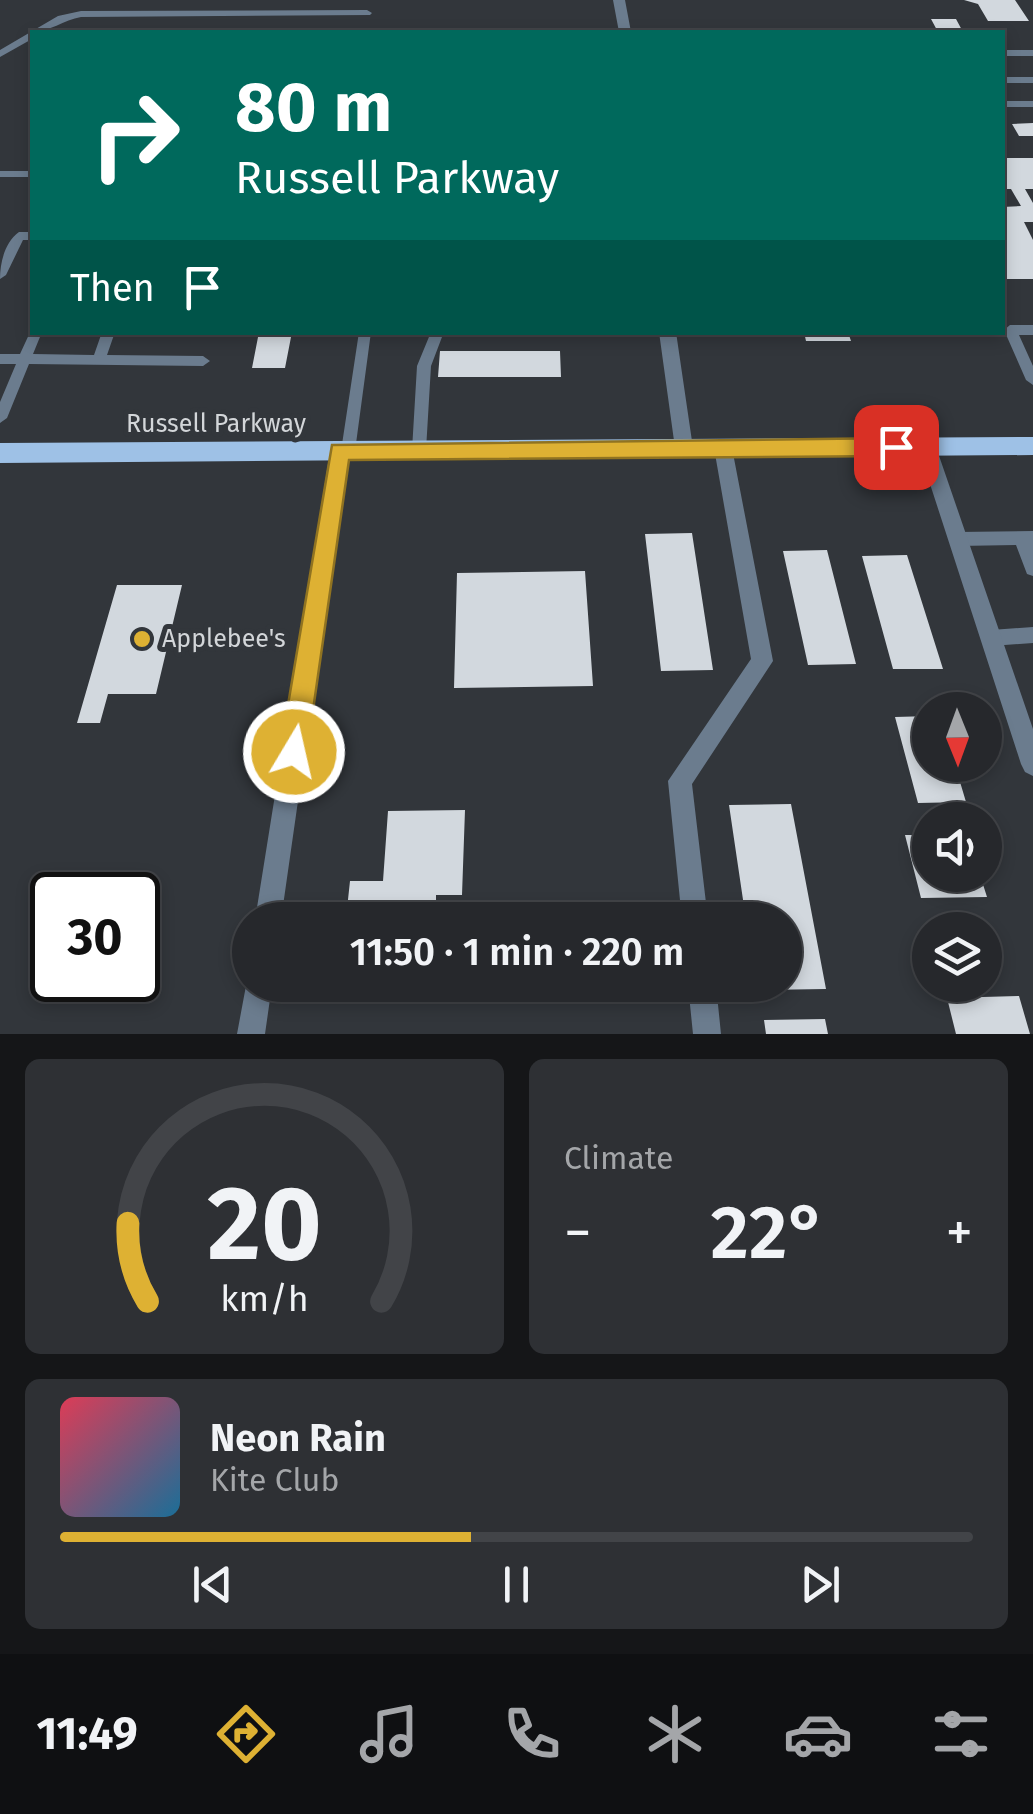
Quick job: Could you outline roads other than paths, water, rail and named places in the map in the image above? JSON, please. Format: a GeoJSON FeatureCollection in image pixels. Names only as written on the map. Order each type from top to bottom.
{"type":"FeatureCollection","features":[{"type":"Feature","properties":{"kind":"main road","name":"Russell Parkway"},"geometry":{"type":"LineString","coordinates":[[0,453],[1033,446]]}},
{"type":"Feature","properties":{"kind":"street"},"geometry":{"type":"LineString","coordinates":[[620,0],[624,30]]}},
{"type":"Feature","properties":{"kind":"street"},"geometry":{"type":"LineString","coordinates":[[667,335],[684,448]]}},
{"type":"Feature","properties":{"kind":"street"},"geometry":{"type":"LineString","coordinates":[[928,447],[1033,764]]}},
{"type":"Feature","properties":{"kind":"street"},"geometry":{"type":"LineString","coordinates":[[693,902],[680,782],[762,662],[723,448]]}},
{"type":"Feature","properties":{"kind":"street"},"geometry":{"type":"LineString","coordinates":[[271,902],[344,451]]}},
{"type":"Feature","properties":{"kind":"street"},"geometry":{"type":"LineString","coordinates":[[251,1034],[256,1002]]}},
{"type":"Feature","properties":{"kind":"street"},"geometry":{"type":"LineString","coordinates":[[704,1002],[707,1034]]}},
{"type":"Feature","properties":{"kind":"lane"},"geometry":{"type":"LineString","coordinates":[[42,30],[61,18],[82,14],[368,13]]}},
{"type":"Feature","properties":{"kind":"lane"},"geometry":{"type":"LineString","coordinates":[[0,54],[30,37]]}},
{"type":"Feature","properties":{"kind":"lane"},"geometry":{"type":"LineString","coordinates":[[1005,53],[1033,53]]}},
{"type":"Feature","properties":{"kind":"lane"},"geometry":{"type":"LineString","coordinates":[[1005,80],[1033,80]]}},
{"type":"Feature","properties":{"kind":"lane"},"geometry":{"type":"LineString","coordinates":[[1005,104],[1033,104]]}},
{"type":"Feature","properties":{"kind":"lane"},"geometry":{"type":"LineString","coordinates":[[0,174],[30,174]]}},
{"type":"Feature","properties":{"kind":"lane"},"geometry":{"type":"LineString","coordinates":[[0,231],[26,236]]}},
{"type":"Feature","properties":{"kind":"lane"},"geometry":{"type":"LineString","coordinates":[[0,275],[3,248],[26,236]]}},
{"type":"Feature","properties":{"kind":"lane"},"geometry":{"type":"LineString","coordinates":[[1033,330],[1010,330],[1033,380]]}},
{"type":"Feature","properties":{"kind":"lane"},"geometry":{"type":"LineString","coordinates":[[0,418],[35,335]]}},
{"type":"Feature","properties":{"kind":"lane"},"geometry":{"type":"LineString","coordinates":[[99,360],[108,335]]}},
{"type":"Feature","properties":{"kind":"lane"},"geometry":{"type":"LineString","coordinates":[[344,451],[364,335]]}},
{"type":"Feature","properties":{"kind":"lane"},"geometry":{"type":"LineString","coordinates":[[418,450],[424,366],[437,335]]}},
{"type":"Feature","properties":{"kind":"lane"},"geometry":{"type":"LineString","coordinates":[[0,359],[203,361]]}},
{"type":"Feature","properties":{"kind":"lane"},"geometry":{"type":"LineString","coordinates":[[958,539],[1027,538],[1033,569]]}},
{"type":"Feature","properties":{"kind":"lane"},"geometry":{"type":"LineString","coordinates":[[991,638],[1033,635]]}},
{"type":"Feature","properties":{"kind":"place","name":"Applebee's"},"geometry":{"type":"Point","coordinates":[142,639]}}]}
